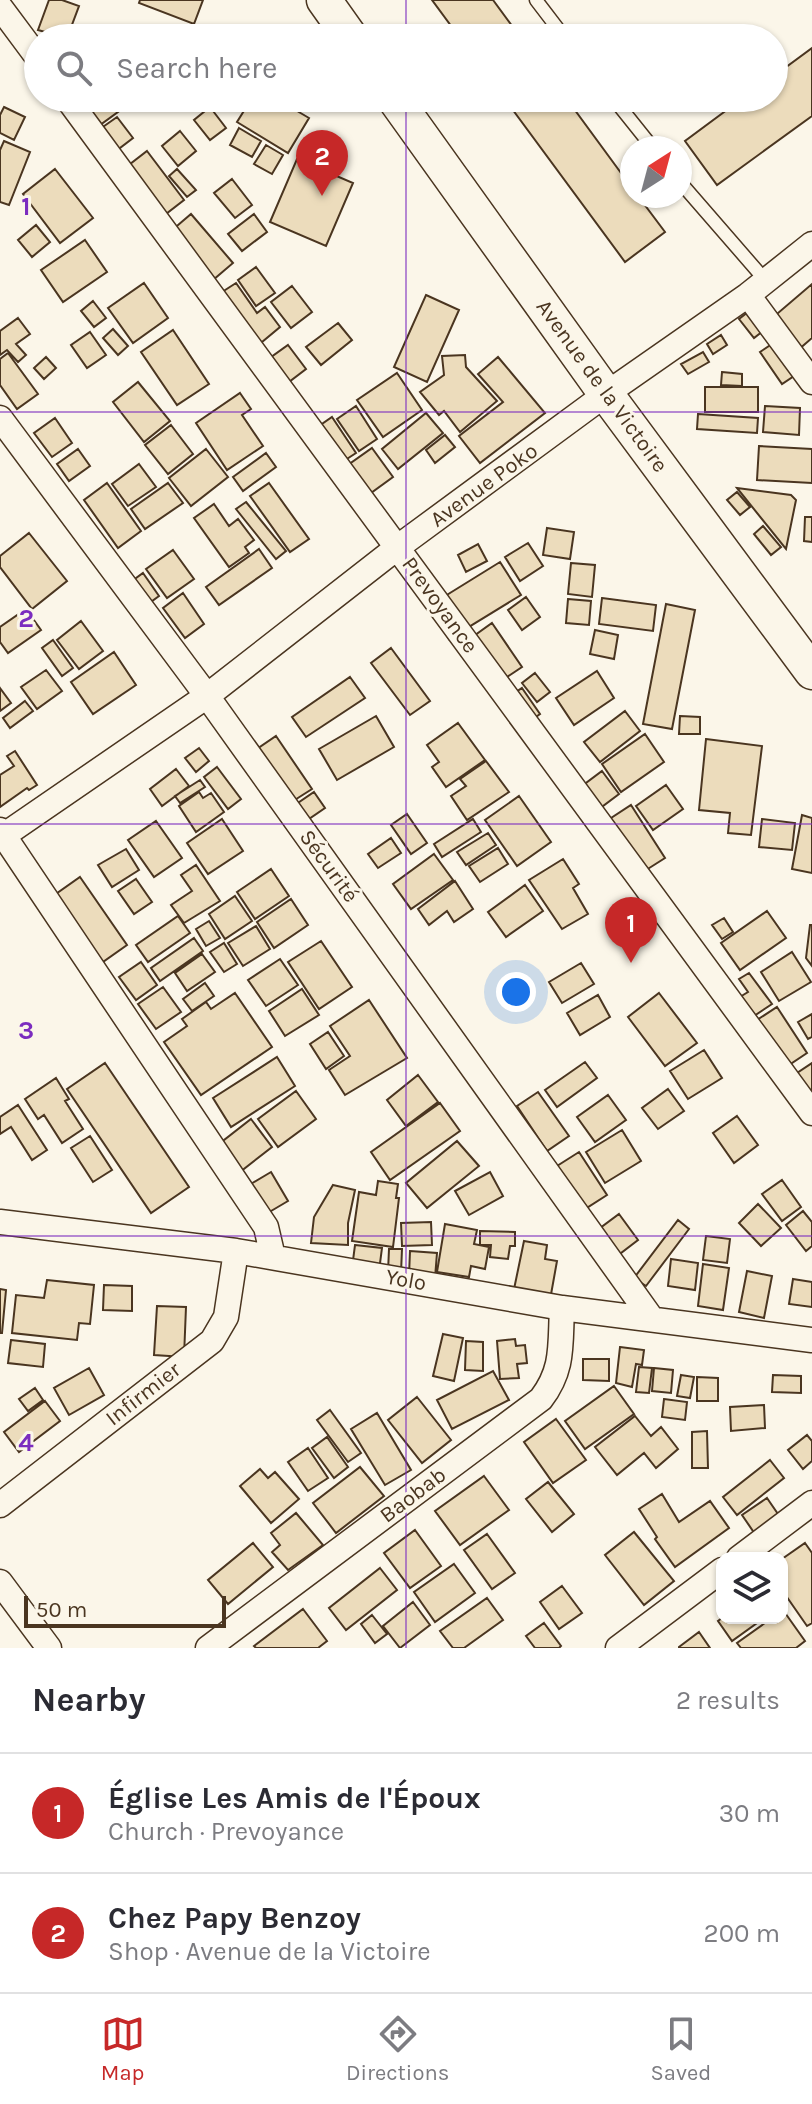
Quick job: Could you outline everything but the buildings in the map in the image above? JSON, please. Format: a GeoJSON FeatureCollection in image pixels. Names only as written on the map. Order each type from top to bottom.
{"type":"FeatureCollection","features":[{"type":"Feature","properties":{"kind":"main road"},"geometry":{"type":"LineString","coordinates":[[324,0],[341,24]]}},
{"type":"Feature","properties":{"kind":"main road","name":"Avenue de la Victoire"},"geometry":{"type":"LineString","coordinates":[[404,112],[606,394],[812,672]]}},
{"type":"Feature","properties":{"kind":"street"},"geometry":{"type":"LineString","coordinates":[[0,7],[24,39]]}},
{"type":"Feature","properties":{"kind":"street","name":"Prevoyance"},"geometry":{"type":"LineString","coordinates":[[77,112],[812,1113]]}},
{"type":"Feature","properties":{"kind":"street","name":"Avenue Poko"},"geometry":{"type":"LineString","coordinates":[[1,834],[207,696],[398,547],[757,288],[812,244]]}},
{"type":"Feature","properties":{"kind":"street"},"geometry":{"type":"LineString","coordinates":[[757,288],[812,382]]}},
{"type":"Feature","properties":{"kind":"street","name":"Sécurité"},"geometry":{"type":"LineString","coordinates":[[0,418],[207,696],[652,1319]]}},
{"type":"Feature","properties":{"kind":"street"},"geometry":{"type":"LineString","coordinates":[[1,834],[266,1227],[273,1257]]}},
{"type":"Feature","properties":{"kind":"street","name":"Yolo"},"geometry":{"type":"LineString","coordinates":[[0,1222],[236,1251],[562,1308],[812,1340]]}},
{"type":"Feature","properties":{"kind":"street","name":"Infirmier"},"geometry":{"type":"LineString","coordinates":[[0,1505],[212,1341],[226,1317],[236,1251]]}},
{"type":"Feature","properties":{"kind":"street","name":"Baobab"},"geometry":{"type":"LineString","coordinates":[[208,1648],[541,1399],[555,1381],[562,1308]]}},
{"type":"Feature","properties":{"kind":"street"},"geometry":{"type":"LineString","coordinates":[[747,1552],[812,1503]]}},
{"type":"Feature","properties":{"kind":"street"},"geometry":{"type":"LineString","coordinates":[[618,1648],[716,1574]]}},
{"type":"Feature","properties":{"kind":"street"},"geometry":{"type":"LineString","coordinates":[[0,1582],[49,1648]]}},
{"type":"Feature","properties":{"kind":"lane"},"geometry":{"type":"LineString","coordinates":[[536,0],[554,24]]}},
{"type":"Feature","properties":{"kind":"lane"},"geometry":{"type":"LineString","coordinates":[[624,112],[643,136]]}},
{"type":"Feature","properties":{"kind":"lane"},"geometry":{"type":"LineString","coordinates":[[692,199],[757,288]]}},
{"type":"Feature","properties":{"kind":"place","name":"Chez Papy Benzoy"},"geometry":{"type":"Point","coordinates":[322,196]}},
{"type":"Feature","properties":{"kind":"place","name":"Église Les Amis de l'Époux"},"geometry":{"type":"Point","coordinates":[631,963]}}]}
